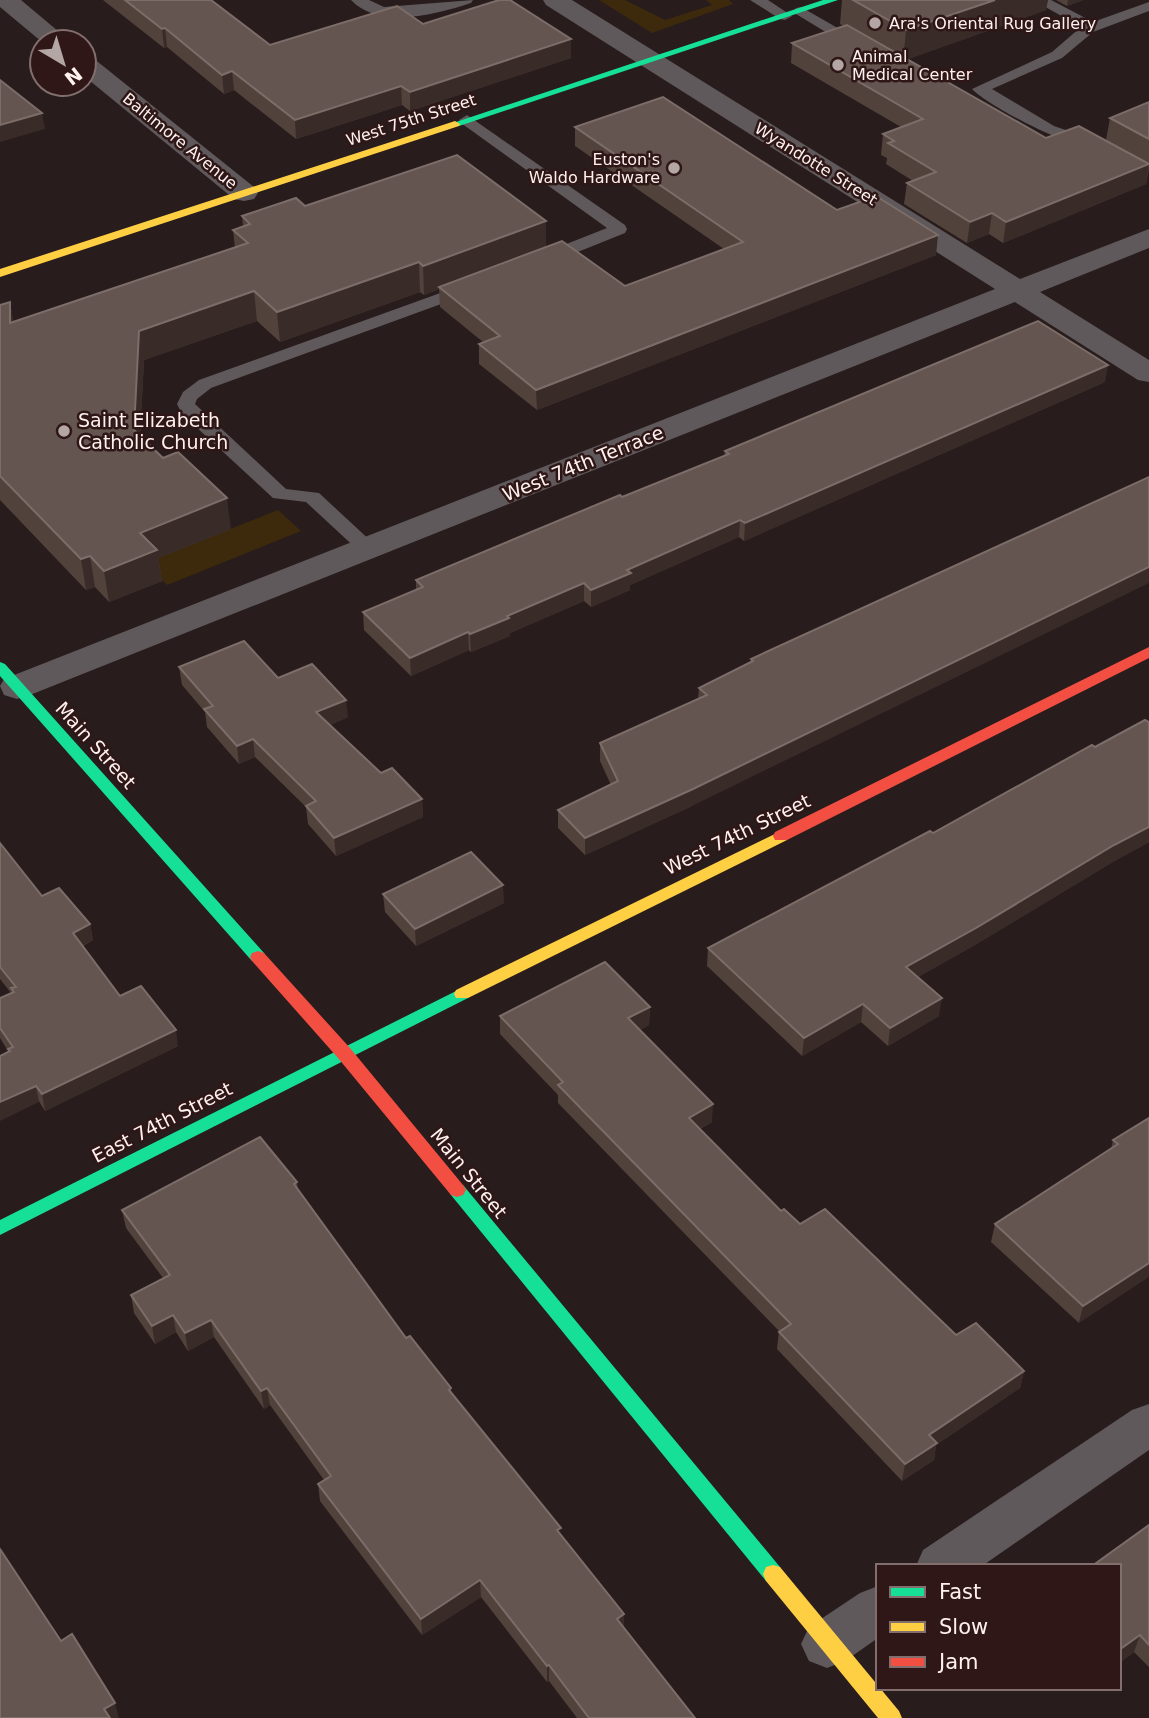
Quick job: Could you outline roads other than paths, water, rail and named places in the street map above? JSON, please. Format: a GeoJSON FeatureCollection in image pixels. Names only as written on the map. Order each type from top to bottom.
{"type":"FeatureCollection","features":[{"type":"Feature","properties":{"kind":"street"},"geometry":{"type":"LineString","coordinates":[[6,0],[41,28]]}},
{"type":"Feature","properties":{"kind":"street","name":"Wyandotte Street"},"geometry":{"type":"LineString","coordinates":[[555,0],[1149,373]]}},
{"type":"Feature","properties":{"kind":"street","name":"West 75th Street"},"geometry":{"type":"LineString","coordinates":[[0,273],[834,0]]}},
{"type":"Feature","properties":{"kind":"street","name":"Baltimore Avenue"},"geometry":{"type":"LineString","coordinates":[[98,74],[244,193]]}},
{"type":"Feature","properties":{"kind":"street","name":"West 74th Terrace"},"geometry":{"type":"LineString","coordinates":[[9,677],[367,548],[1149,238]]}},
{"type":"Feature","properties":{"kind":"street","name":"West 74th Street"},"geometry":{"type":"LineString","coordinates":[[344,1053],[1149,652]]}},
{"type":"Feature","properties":{"kind":"street","name":"Main Street"},"geometry":{"type":"LineString","coordinates":[[9,677],[344,1053],[827,1644],[891,1718]]}},
{"type":"Feature","properties":{"kind":"street","name":"East 74th Street"},"geometry":{"type":"LineString","coordinates":[[0,1228],[344,1053]]}},
{"type":"Feature","properties":{"kind":"street"},"geometry":{"type":"LineString","coordinates":[[944,1564],[1149,1424]]}},
{"type":"Feature","properties":{"kind":"street"},"geometry":{"type":"LineString","coordinates":[[827,1644],[876,1610]]}},
{"type":"Feature","properties":{"kind":"lane"},"geometry":{"type":"LineString","coordinates":[[358,0],[382,12],[438,9],[466,0]]}},
{"type":"Feature","properties":{"kind":"lane"},"geometry":{"type":"LineString","coordinates":[[757,0],[785,16]]}},
{"type":"Feature","properties":{"kind":"lane"},"geometry":{"type":"LineString","coordinates":[[1040,0],[1092,27]]}},
{"type":"Feature","properties":{"kind":"lane"},"geometry":{"type":"LineString","coordinates":[[961,93],[980,89],[1057,55],[1092,27],[1149,6]]}},
{"type":"Feature","properties":{"kind":"lane"},"geometry":{"type":"LineString","coordinates":[[801,11],[869,52]]}},
{"type":"Feature","properties":{"kind":"lane"},"geometry":{"type":"LineString","coordinates":[[980,89],[1048,129],[1084,141],[1104,152]]}},
{"type":"Feature","properties":{"kind":"lane"},"geometry":{"type":"LineString","coordinates":[[467,120],[619,229],[520,269]]}},
{"type":"Feature","properties":{"kind":"lane"},"geometry":{"type":"LineString","coordinates":[[367,548],[312,497],[280,494],[189,410],[186,404],[189,396],[205,384],[482,283]]}},
{"type":"Feature","properties":{"kind":"place","name":"Ara's Oriental Rug Gallery"},"geometry":{"type":"Point","coordinates":[875,23]}},
{"type":"Feature","properties":{"kind":"place","name":"Animal Medical Center"},"geometry":{"type":"Point","coordinates":[838,65]}},
{"type":"Feature","properties":{"kind":"place","name":"Euston's Waldo Hardware"},"geometry":{"type":"Point","coordinates":[674,168]}},
{"type":"Feature","properties":{"kind":"place","name":"Saint Elizabeth Catholic Church"},"geometry":{"type":"Point","coordinates":[64,431]}}]}
